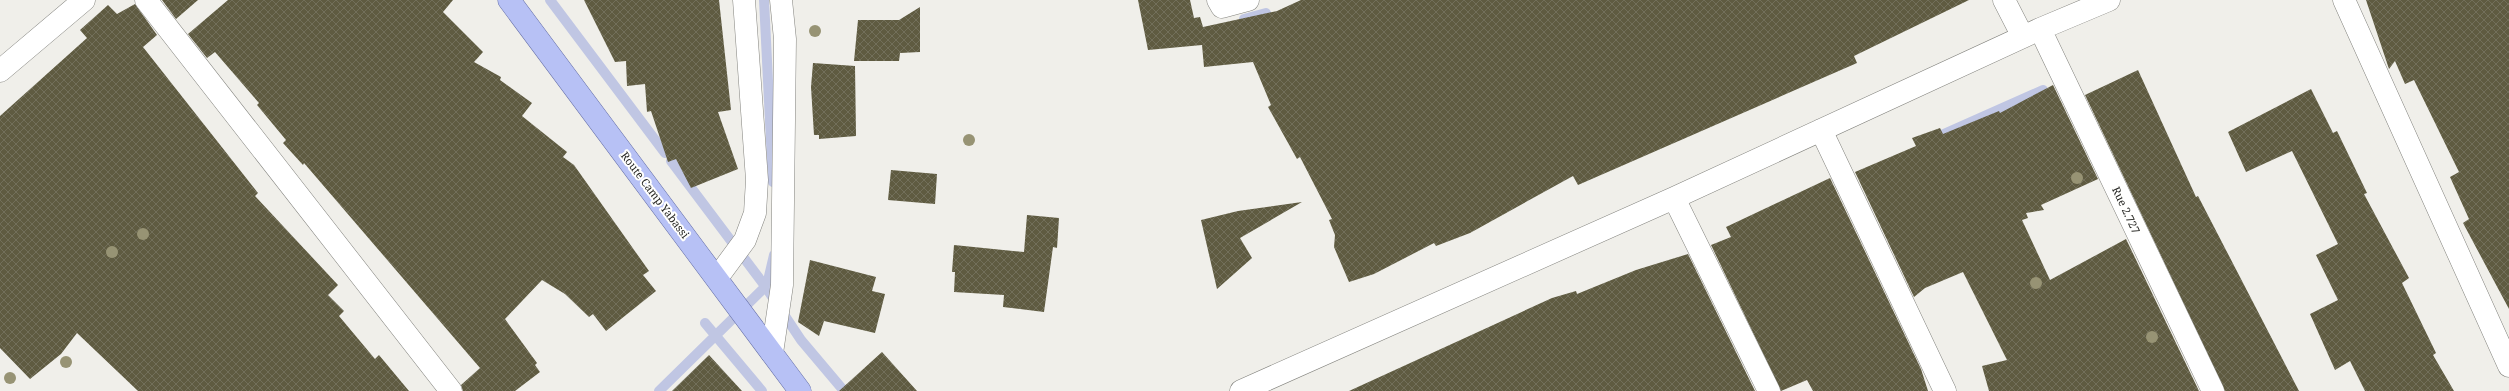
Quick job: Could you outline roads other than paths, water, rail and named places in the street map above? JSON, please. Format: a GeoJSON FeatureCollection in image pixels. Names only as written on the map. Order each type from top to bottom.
{"type":"FeatureCollection","features":[{"type":"Feature","properties":{"kind":"main road","name":"Route Camp Yabassi"},"geometry":{"type":"LineString","coordinates":[[509,0],[722,284],[756,333],[800,391]]}},
{"type":"Feature","properties":{"kind":"street"},"geometry":{"type":"LineString","coordinates":[[0,71],[84,0]]}},
{"type":"Feature","properties":{"kind":"street"},"geometry":{"type":"LineString","coordinates":[[146,0],[451,391]]}},
{"type":"Feature","properties":{"kind":"street"},"geometry":{"type":"LineString","coordinates":[[722,284],[746,240],[755,213],[757,180],[744,0]]}},
{"type":"Feature","properties":{"kind":"street"},"geometry":{"type":"LineString","coordinates":[[772,353],[782,285],[785,39],[781,0]]}},
{"type":"Feature","properties":{"kind":"street"},"geometry":{"type":"LineString","coordinates":[[1218,0],[1222,7],[1248,0]]}},
{"type":"Feature","properties":{"kind":"street","name":"Rue 2.727"},"geometry":{"type":"LineString","coordinates":[[2004,0],[2032,33],[2213,391]]}},
{"type":"Feature","properties":{"kind":"street"},"geometry":{"type":"LineString","coordinates":[[1240,391],[1674,198],[2032,33],[2108,0]]}},
{"type":"Feature","properties":{"kind":"street"},"geometry":{"type":"LineString","coordinates":[[2344,0],[2509,366]]}},
{"type":"Feature","properties":{"kind":"street"},"geometry":{"type":"LineString","coordinates":[[1821,130],[1945,391]]}},
{"type":"Feature","properties":{"kind":"street"},"geometry":{"type":"LineString","coordinates":[[1674,198],[1769,391]]}},
{"type":"Feature","properties":{"kind":"waterway"},"geometry":{"type":"LineString","coordinates":[[550,0],[665,153]]}},
{"type":"Feature","properties":{"kind":"waterway"},"geometry":{"type":"LineString","coordinates":[[764,0],[773,182]]}},
{"type":"Feature","properties":{"kind":"waterway"},"geometry":{"type":"LineString","coordinates":[[1244,19],[1266,13]]}},
{"type":"Feature","properties":{"kind":"waterway"},"geometry":{"type":"LineString","coordinates":[[1937,137],[2043,90]]}},
{"type":"Feature","properties":{"kind":"waterway"},"geometry":{"type":"LineString","coordinates":[[671,161],[765,286],[801,340],[844,391]]}},
{"type":"Feature","properties":{"kind":"waterway"},"geometry":{"type":"LineString","coordinates":[[659,391],[767,285],[774,255]]}},
{"type":"Feature","properties":{"kind":"waterway"},"geometry":{"type":"LineString","coordinates":[[705,323],[762,391]]}}]}
